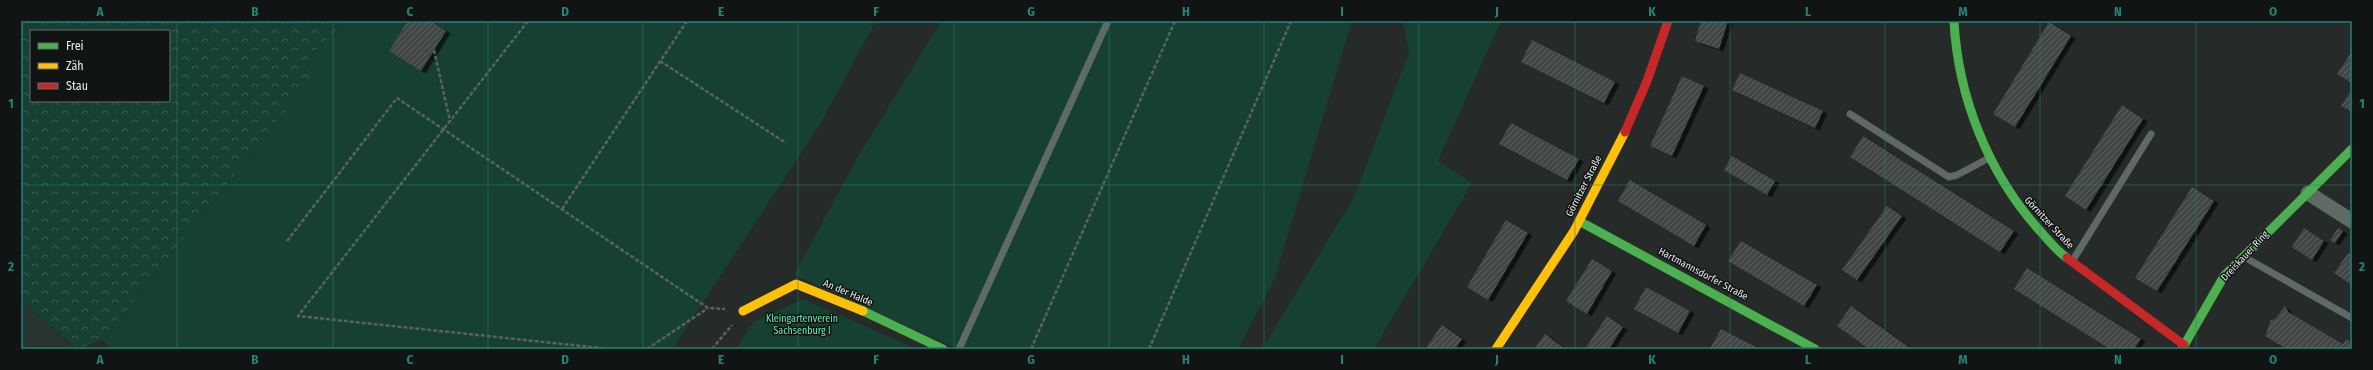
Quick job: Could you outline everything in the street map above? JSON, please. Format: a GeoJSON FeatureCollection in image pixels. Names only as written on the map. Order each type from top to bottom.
{"type":"FeatureCollection","features":[{"type":"Feature","properties":{"kind":"street","name":"Görnitzer Straße"},"geometry":{"type":"LineString","coordinates":[[1496,349],[1558,258],[1579,221],[1620,141],[1648,77],[1668,21]]}},
{"type":"Feature","properties":{"kind":"street","name":"Görnitzer Straße"},"geometry":{"type":"LineString","coordinates":[[1954,21],[1955,40],[1960,70],[1973,116],[1999,176],[2020,209],[2060,253],[2183,347]]}},
{"type":"Feature","properties":{"kind":"street","name":"Dreiskauer Ring"},"geometry":{"type":"LineString","coordinates":[[2183,347],[2213,292],[2224,276],[2352,150]]}},
{"type":"Feature","properties":{"kind":"street"},"geometry":{"type":"LineString","coordinates":[[2308,192],[2352,221]]}},
{"type":"Feature","properties":{"kind":"street","name":"Hartmannsdorfer Straße"},"geometry":{"type":"LineString","coordinates":[[1579,221],[1800,339],[1815,349]]}},
{"type":"Feature","properties":{"kind":"street","name":"An der Halde"},"geometry":{"type":"LineString","coordinates":[[743,311],[796,284],[844,302],[943,349]]}},
{"type":"Feature","properties":{"kind":"lane"},"geometry":{"type":"LineString","coordinates":[[959,349],[1108,21]]}},
{"type":"Feature","properties":{"kind":"lane"},"geometry":{"type":"LineString","coordinates":[[1850,114],[1949,177],[1957,175],[1991,158]]}},
{"type":"Feature","properties":{"kind":"lane"},"geometry":{"type":"LineString","coordinates":[[2072,262],[2150,134]]}},
{"type":"Feature","properties":{"kind":"lane"},"geometry":{"type":"LineString","coordinates":[[2243,256],[2352,318]]}},
{"type":"Feature","properties":{"kind":"path"},"geometry":{"type":"LineString","coordinates":[[528,21],[298,316],[610,349]]}},
{"type":"Feature","properties":{"kind":"path"},"geometry":{"type":"LineString","coordinates":[[562,210],[687,21]]}},
{"type":"Feature","properties":{"kind":"path"},"geometry":{"type":"LineString","coordinates":[[1031,349],[1175,21]]}},
{"type":"Feature","properties":{"kind":"path"},"geometry":{"type":"LineString","coordinates":[[1149,349],[1291,21]]}},
{"type":"Feature","properties":{"kind":"path"},"geometry":{"type":"LineString","coordinates":[[434,50],[450,121]]}},
{"type":"Feature","properties":{"kind":"path"},"geometry":{"type":"LineString","coordinates":[[660,61],[786,143]]}},
{"type":"Feature","properties":{"kind":"path"},"geometry":{"type":"LineString","coordinates":[[287,241],[397,98],[708,308],[743,311]]}},
{"type":"Feature","properties":{"kind":"path"},"geometry":{"type":"LineString","coordinates":[[647,349],[708,308]]}},
{"type":"Feature","properties":{"kind":"path"},"geometry":{"type":"LineString","coordinates":[[712,349],[743,311]]}},
{"type":"Feature","properties":{"kind":"shaded area"},"geometry":{"type":"Polygon","coordinates":[[[21,300],[74,349],[21,349],[21,300]]]}},
{"type":"Feature","properties":{"kind":"green space"},"geometry":{"type":"Polygon","coordinates":[[[21,21],[345,21],[305,62],[315,74],[103,340],[76,349],[21,300],[21,21]]]}},
{"type":"Feature","properties":{"kind":"green space"},"geometry":{"type":"Polygon","coordinates":[[[345,21],[876,21],[818,128],[672,349],[112,349],[103,340],[315,74],[305,62],[345,21]]]}},
{"type":"Feature","properties":{"kind":"green space"},"geometry":{"type":"Polygon","coordinates":[[[941,21],[1352,21],[1275,278],[1238,349],[958,349],[794,275],[856,160],[941,21]]]}},
{"type":"Feature","properties":{"kind":"green space"},"geometry":{"type":"Polygon","coordinates":[[[1403,21],[1501,21],[1438,161],[1472,183],[1374,349],[1262,349],[1354,197],[1409,53],[1403,21]]]}},
{"type":"Feature","properties":{"kind":"green space","name":"Kleingartenverein Sachsenburg I"},"geometry":{"type":"Polygon","coordinates":[[[803,299],[917,349],[736,349],[753,322],[803,299]]]}},
{"type":"Feature","properties":{"kind":"building"},"geometry":{"type":"Polygon","coordinates":[[[405,21],[430,21],[446,31],[421,71],[389,51],[407,22],[405,21]]]}},
{"type":"Feature","properties":{"kind":"building"},"geometry":{"type":"Polygon","coordinates":[[[1701,21],[1728,21],[1719,49],[1695,41],[1701,21]]]}},
{"type":"Feature","properties":{"kind":"building"},"geometry":{"type":"Polygon","coordinates":[[[2049,22],[2071,36],[2015,127],[1993,114],[2049,22]]]}},
{"type":"Feature","properties":{"kind":"building"},"geometry":{"type":"Polygon","coordinates":[[[1532,40],[1615,82],[1604,103],[1521,62],[1532,40]]]}},
{"type":"Feature","properties":{"kind":"building"},"geometry":{"type":"Polygon","coordinates":[[[2352,51],[2352,83],[2337,74],[2352,51]]]}},
{"type":"Feature","properties":{"kind":"building"},"geometry":{"type":"Polygon","coordinates":[[[1740,73],[1823,111],[1815,128],[1732,90],[1740,73]]]}},
{"type":"Feature","properties":{"kind":"building"},"geometry":{"type":"Polygon","coordinates":[[[1682,76],[1704,86],[1672,156],[1650,146],[1682,76]]]}},
{"type":"Feature","properties":{"kind":"building"},"geometry":{"type":"Polygon","coordinates":[[[2352,89],[2352,112],[2341,106],[2352,89]]]}},
{"type":"Feature","properties":{"kind":"building"},"geometry":{"type":"Polygon","coordinates":[[[2122,105],[2143,119],[2086,210],[2065,196],[2122,105]]]}},
{"type":"Feature","properties":{"kind":"building"},"geometry":{"type":"Polygon","coordinates":[[[1511,123],[1579,159],[1567,180],[1499,144],[1511,123]]]}},
{"type":"Feature","properties":{"kind":"building"},"geometry":{"type":"Polygon","coordinates":[[[1863,136],[2014,231],[2000,252],[1850,157],[1863,136]]]}},
{"type":"Feature","properties":{"kind":"building"},"geometry":{"type":"Polygon","coordinates":[[[1732,156],[1775,181],[1767,195],[1724,170],[1732,156]]]}},
{"type":"Feature","properties":{"kind":"building"},"geometry":{"type":"Polygon","coordinates":[[[1630,180],[1706,225],[1694,246],[1618,201],[1630,180]]]}},
{"type":"Feature","properties":{"kind":"building"},"geometry":{"type":"Polygon","coordinates":[[[2192,187],[2214,201],[2157,291],[2135,278],[2192,187]]]}},
{"type":"Feature","properties":{"kind":"building"},"geometry":{"type":"Polygon","coordinates":[[[1887,206],[1902,216],[1857,280],[1842,270],[1887,206]]]}},
{"type":"Feature","properties":{"kind":"building"},"geometry":{"type":"Polygon","coordinates":[[[1506,220],[1528,233],[1488,300],[1467,287],[1506,220]]]}},
{"type":"Feature","properties":{"kind":"building"},"geometry":{"type":"Polygon","coordinates":[[[2304,228],[2324,241],[2312,260],[2292,247],[2304,228]]]}},
{"type":"Feature","properties":{"kind":"building"},"geometry":{"type":"Polygon","coordinates":[[[2338,228],[2343,231],[2335,243],[2330,240],[2338,228]]]}},
{"type":"Feature","properties":{"kind":"building"},"geometry":{"type":"Polygon","coordinates":[[[1741,241],[1817,285],[1804,306],[1728,261],[1741,241]]]}},
{"type":"Feature","properties":{"kind":"building"},"geometry":{"type":"Polygon","coordinates":[[[2348,253],[2352,255],[2352,285],[2334,273],[2348,253]]]}},
{"type":"Feature","properties":{"kind":"building"},"geometry":{"type":"Polygon","coordinates":[[[1592,259],[1612,271],[1587,314],[1566,301],[1592,259]]]}},
{"type":"Feature","properties":{"kind":"building"},"geometry":{"type":"Polygon","coordinates":[[[2027,268],[2141,339],[2134,349],[2110,349],[2014,289],[2027,268]]]}},
{"type":"Feature","properties":{"kind":"building"},"geometry":{"type":"Polygon","coordinates":[[[1646,287],[1690,311],[1678,333],[1634,309],[1646,287]]]}},
{"type":"Feature","properties":{"kind":"building"},"geometry":{"type":"Polygon","coordinates":[[[1851,306],[1911,349],[1869,349],[1837,326],[1851,306]]]}},
{"type":"Feature","properties":{"kind":"building"},"geometry":{"type":"Polygon","coordinates":[[[2285,306],[2288,312],[2343,344],[2346,339],[2352,342],[2352,349],[2287,349],[2265,336],[2271,320],[2275,319],[2285,306]]]}},
{"type":"Feature","properties":{"kind":"building"},"geometry":{"type":"Polygon","coordinates":[[[1607,316],[1623,327],[1609,349],[1585,349],[1607,316]]]}},
{"type":"Feature","properties":{"kind":"building"},"geometry":{"type":"Polygon","coordinates":[[[1442,325],[1462,339],[1455,349],[1425,349],[1442,325]]]}},
{"type":"Feature","properties":{"kind":"building"},"geometry":{"type":"Polygon","coordinates":[[[1721,329],[1760,349],[1710,349],[1721,329]]]}},
{"type":"Feature","properties":{"kind":"building"},"geometry":{"type":"Polygon","coordinates":[[[1545,334],[1565,349],[1534,349],[1545,334]]]}},
{"type":"Feature","properties":{"kind":"traffic: fast"},"geometry":{"type":"LineString","coordinates":[[1954,21],[1962,78],[1970,107],[1992,160],[2006,186],[2022,210],[2053,246],[2067,258]]}},
{"type":"Feature","properties":{"kind":"traffic: fast"},"geometry":{"type":"LineString","coordinates":[[2182,349],[2224,276],[2352,149]]}},
{"type":"Feature","properties":{"kind":"traffic: fast"},"geometry":{"type":"LineString","coordinates":[[1579,221],[1815,349]]}},
{"type":"Feature","properties":{"kind":"traffic: fast"},"geometry":{"type":"LineString","coordinates":[[863,311],[943,349]]}},
{"type":"Feature","properties":{"kind":"traffic: slow"},"geometry":{"type":"LineString","coordinates":[[1496,349],[1574,231],[1625,132]]}},
{"type":"Feature","properties":{"kind":"traffic: slow"},"geometry":{"type":"LineString","coordinates":[[743,311],[796,284],[863,311]]}},
{"type":"Feature","properties":{"kind":"traffic: jam"},"geometry":{"type":"LineString","coordinates":[[1625,132],[1647,81],[1668,21]]}},
{"type":"Feature","properties":{"kind":"traffic: jam"},"geometry":{"type":"LineString","coordinates":[[2067,258],[2184,345]]}}]}
